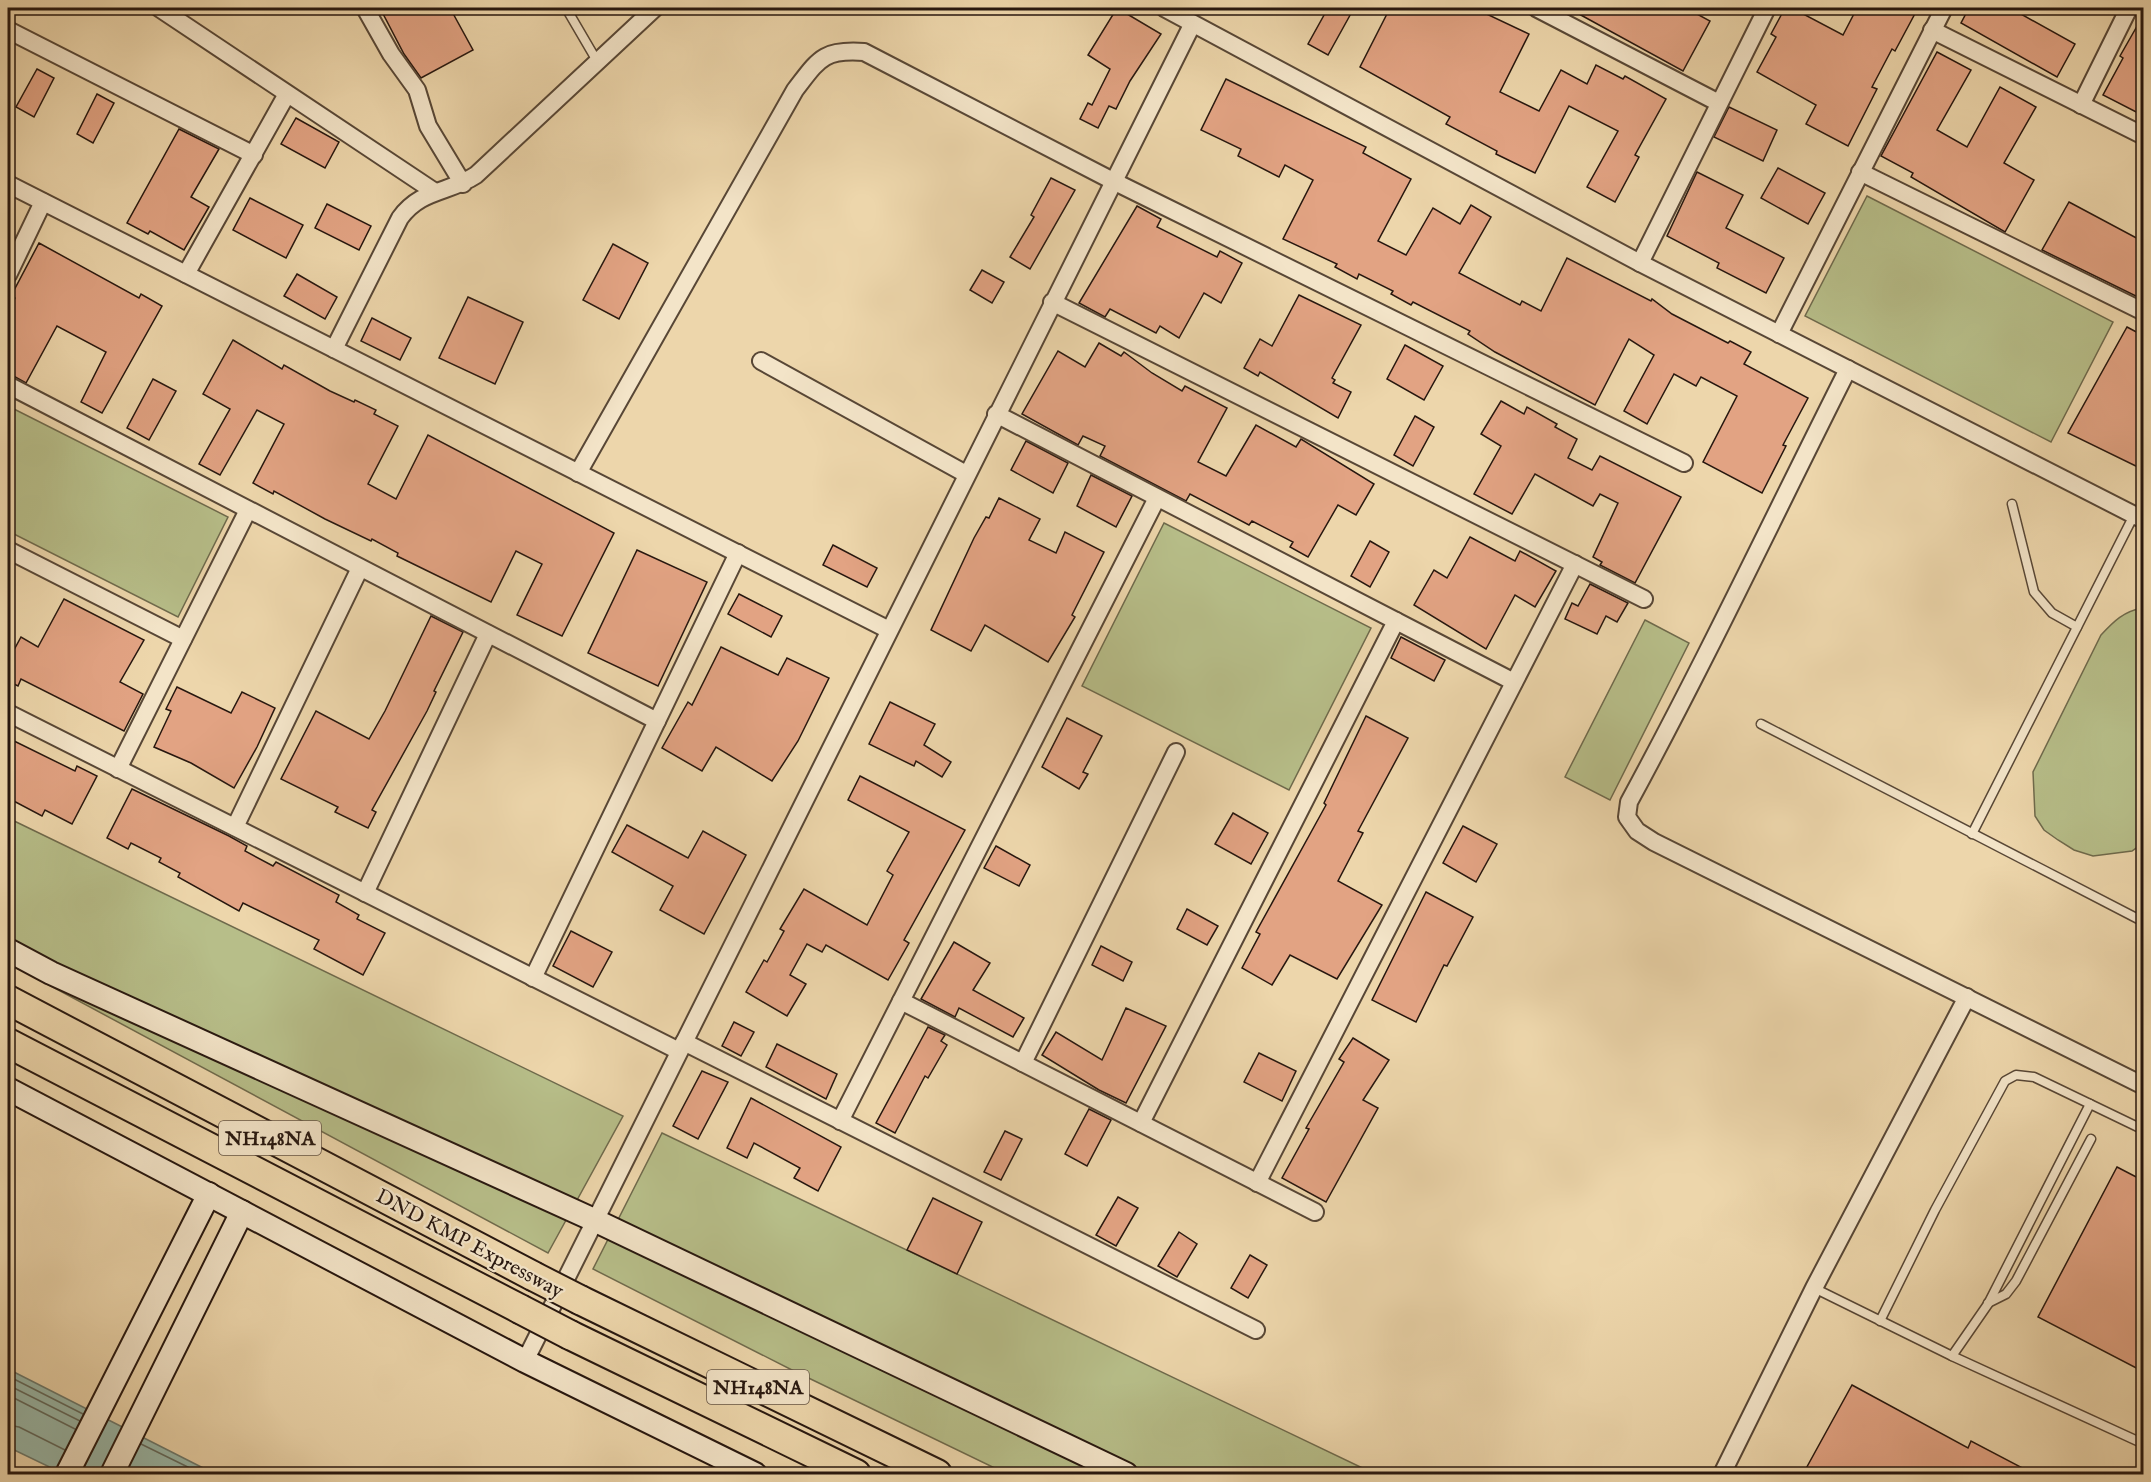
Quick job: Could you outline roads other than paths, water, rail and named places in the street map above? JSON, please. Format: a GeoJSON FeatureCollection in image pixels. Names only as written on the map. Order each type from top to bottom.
{"type":"FeatureCollection","features":[{"type":"Feature","properties":{"kind":"highway","name":"DND KMP Expressway"},"geometry":{"type":"LineString","coordinates":[[8,1000],[580,1300],[937,1474]]}},
{"type":"Feature","properties":{"kind":"highway","name":"DND KMP Expressway"},"geometry":{"type":"LineString","coordinates":[[8,1043],[570,1335],[856,1474]]}},
{"type":"Feature","properties":{"kind":"street"},"geometry":{"type":"LineString","coordinates":[[159,8],[435,192]]}},
{"type":"Feature","properties":{"kind":"street"},"geometry":{"type":"LineString","coordinates":[[365,8],[391,54],[417,90],[428,126],[463,184]]}},
{"type":"Feature","properties":{"kind":"street"},"geometry":{"type":"LineString","coordinates":[[334,349],[400,218],[413,202],[435,192],[463,184],[488,165],[655,8]]}},
{"type":"Feature","properties":{"kind":"street"},"geometry":{"type":"LineString","coordinates":[[1164,8],[1640,263],[2139,517]]}},
{"type":"Feature","properties":{"kind":"street"},"geometry":{"type":"LineString","coordinates":[[1536,8],[1719,103]]}},
{"type":"Feature","properties":{"kind":"street"},"geometry":{"type":"LineString","coordinates":[[1640,263],[1767,8]]}},
{"type":"Feature","properties":{"kind":"street"},"geometry":{"type":"LineString","coordinates":[[1779,334],[1944,8]]}},
{"type":"Feature","properties":{"kind":"street"},"geometry":{"type":"LineString","coordinates":[[2081,105],[2129,8]]}},
{"type":"Feature","properties":{"kind":"street"},"geometry":{"type":"LineString","coordinates":[[525,1361],[1192,25]]}},
{"type":"Feature","properties":{"kind":"street"},"geometry":{"type":"LineString","coordinates":[[8,30],[254,155]]}},
{"type":"Feature","properties":{"kind":"street"},"geometry":{"type":"LineString","coordinates":[[1932,30],[2144,136]]}},
{"type":"Feature","properties":{"kind":"street"},"geometry":{"type":"LineString","coordinates":[[578,473],[795,90],[826,54],[847,51],[864,52],[1113,181],[1684,463]]}},
{"type":"Feature","properties":{"kind":"street"},"geometry":{"type":"LineString","coordinates":[[186,274],[287,94]]}},
{"type":"Feature","properties":{"kind":"street"},"geometry":{"type":"LineString","coordinates":[[1860,172],[2144,312]]}},
{"type":"Feature","properties":{"kind":"street"},"geometry":{"type":"LineString","coordinates":[[8,184],[889,630]]}},
{"type":"Feature","properties":{"kind":"street"},"geometry":{"type":"LineString","coordinates":[[8,275],[44,202]]}},
{"type":"Feature","properties":{"kind":"street"},"geometry":{"type":"LineString","coordinates":[[1052,302],[1644,599]]}},
{"type":"Feature","properties":{"kind":"street"},"geometry":{"type":"LineString","coordinates":[[761,362],[966,474]]}},
{"type":"Feature","properties":{"kind":"street"},"geometry":{"type":"LineString","coordinates":[[1848,369],[1714,634],[1694,683],[1629,802],[1627,817],[1637,831],[1654,842],[2144,1086]]}},
{"type":"Feature","properties":{"kind":"street"},"geometry":{"type":"LineString","coordinates":[[8,385],[657,721]]}},
{"type":"Feature","properties":{"kind":"street"},"geometry":{"type":"LineString","coordinates":[[996,414],[1514,682]]}},
{"type":"Feature","properties":{"kind":"street"},"geometry":{"type":"LineString","coordinates":[[840,1121],[1157,498]]}},
{"type":"Feature","properties":{"kind":"street"},"geometry":{"type":"LineString","coordinates":[[118,769],[248,510]]}},
{"type":"Feature","properties":{"kind":"street"},"geometry":{"type":"LineString","coordinates":[[8,550],[183,639]]}},
{"type":"Feature","properties":{"kind":"street"},"geometry":{"type":"LineString","coordinates":[[533,978],[738,553]]}},
{"type":"Feature","properties":{"kind":"street"},"geometry":{"type":"LineString","coordinates":[[1257,1183],[1575,564]]}},
{"type":"Feature","properties":{"kind":"street"},"geometry":{"type":"LineString","coordinates":[[235,827],[360,568]]}},
{"type":"Feature","properties":{"kind":"street"},"geometry":{"type":"LineString","coordinates":[[1141,1123],[1396,621]]}},
{"type":"Feature","properties":{"kind":"street"},"geometry":{"type":"LineString","coordinates":[[365,893],[488,634]]}},
{"type":"Feature","properties":{"kind":"street"},"geometry":{"type":"LineString","coordinates":[[8,713],[533,978],[840,1121],[1256,1330]]}},
{"type":"Feature","properties":{"kind":"street"},"geometry":{"type":"LineString","coordinates":[[1023,1063],[1176,752]]}},
{"type":"Feature","properties":{"kind":"street"},"geometry":{"type":"LineString","coordinates":[[8,950],[51,973],[594,1220],[1126,1474]]}},
{"type":"Feature","properties":{"kind":"street"},"geometry":{"type":"LineString","coordinates":[[1722,1474],[1814,1288],[1967,997]]}},
{"type":"Feature","properties":{"kind":"street"},"geometry":{"type":"LineString","coordinates":[[901,1001],[1315,1212]]}},
{"type":"Feature","properties":{"kind":"street"},"geometry":{"type":"LineString","coordinates":[[8,1089],[525,1361],[755,1474]]}},
{"type":"Feature","properties":{"kind":"street"},"geometry":{"type":"LineString","coordinates":[[67,1474],[209,1194]]}},
{"type":"Feature","properties":{"kind":"street"},"geometry":{"type":"LineString","coordinates":[[112,1474],[242,1212]]}},
{"type":"Feature","properties":{"kind":"lane"},"geometry":{"type":"LineString","coordinates":[[566,8],[597,61]]}},
{"type":"Feature","properties":{"kind":"lane"},"geometry":{"type":"LineString","coordinates":[[2012,504],[2034,592],[2052,613],[2077,627]]}},
{"type":"Feature","properties":{"kind":"lane"},"geometry":{"type":"LineString","coordinates":[[1972,834],[2077,627],[2139,517]]}},
{"type":"Feature","properties":{"kind":"lane"},"geometry":{"type":"LineString","coordinates":[[1761,724],[2144,922]]}},
{"type":"Feature","properties":{"kind":"lane"},"geometry":{"type":"LineString","coordinates":[[1880,1321],[1935,1210],[2005,1081],[2016,1075],[2034,1077],[2144,1130]]}},
{"type":"Feature","properties":{"kind":"lane"},"geometry":{"type":"LineString","coordinates":[[1952,1356],[1988,1304],[2090,1104]]}},
{"type":"Feature","properties":{"kind":"lane"},"geometry":{"type":"LineString","coordinates":[[1988,1304],[2006,1294],[2016,1281],[2091,1139]]}},
{"type":"Feature","properties":{"kind":"lane"},"geometry":{"type":"LineString","coordinates":[[1814,1288],[1952,1356],[2144,1444]]}},
{"type":"Feature","properties":{"kind":"water"},"geometry":{"type":"Polygon","coordinates":[[[8,1369],[215,1474],[64,1474],[8,1447],[8,1369]]]}}]}
